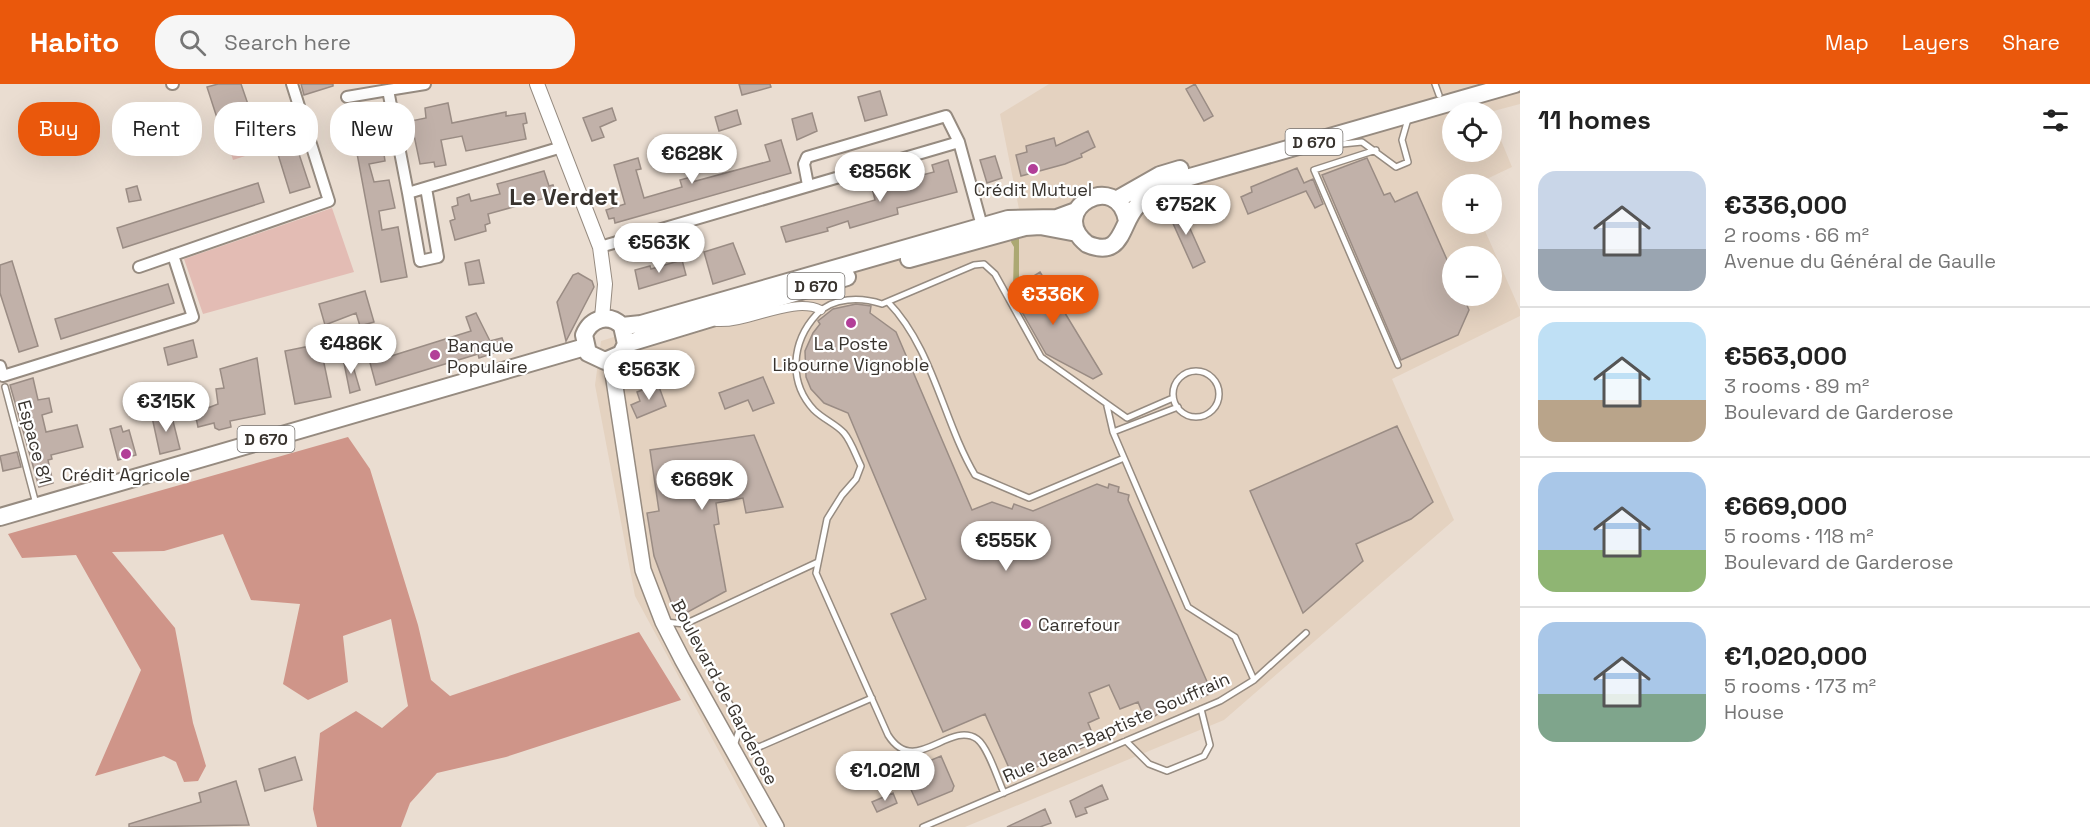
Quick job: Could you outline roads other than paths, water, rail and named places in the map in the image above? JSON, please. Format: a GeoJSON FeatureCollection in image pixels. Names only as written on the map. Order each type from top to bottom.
{"type":"FeatureCollection","features":[{"type":"Feature","properties":{"kind":"main road","name":"D 670"},"geometry":{"type":"LineString","coordinates":[[1116,200],[1160,175],[1437,90],[1478,84]]}},
{"type":"Feature","properties":{"kind":"main road","name":"D 670"},"geometry":{"type":"LineString","coordinates":[[1127,221],[1137,205],[1169,183],[1515,84]]}},
{"type":"Feature","properties":{"kind":"main road"},"geometry":{"type":"LineString","coordinates":[[1101,195],[1116,200],[1125,213],[1127,221],[1122,237],[1109,246],[1094,247],[1087,244],[1077,233],[1074,218],[1080,204],[1093,196],[1101,195]]}},
{"type":"Feature","properties":{"kind":"main road","name":"D 670"},"geometry":{"type":"LineString","coordinates":[[622,326],[652,321],[1008,219],[1057,218],[1076,211]]}},
{"type":"Feature","properties":{"kind":"main road","name":"D 670"},"geometry":{"type":"LineString","coordinates":[[626,344],[700,320],[1025,227],[1040,226],[1077,233]]}},
{"type":"Feature","properties":{"kind":"main road"},"geometry":{"type":"LineString","coordinates":[[602,318],[613,320],[622,326],[626,344],[621,354],[611,360],[593,357],[585,347],[587,329],[602,318]]}},
{"type":"Feature","properties":{"kind":"main road","name":"D 670"},"geometry":{"type":"LineString","coordinates":[[0,517],[585,347]]}},
{"type":"Feature","properties":{"kind":"main road","name":"Boulevard de Garderose"},"geometry":{"type":"LineString","coordinates":[[611,360],[639,553],[663,622],[776,827]]}},
{"type":"Feature","properties":{"kind":"street"},"geometry":{"type":"LineString","coordinates":[[139,267],[329,201],[292,84]]}},
{"type":"Feature","properties":{"kind":"street"},"geometry":{"type":"LineString","coordinates":[[347,97],[425,84]]}},
{"type":"Feature","properties":{"kind":"street"},"geometry":{"type":"LineString","coordinates":[[537,84],[600,247],[605,284],[602,318]]}},
{"type":"Feature","properties":{"kind":"street"},"geometry":{"type":"LineString","coordinates":[[388,90],[420,261],[438,257],[426,188]]}},
{"type":"Feature","properties":{"kind":"street"},"geometry":{"type":"LineString","coordinates":[[808,185],[804,164],[807,157],[946,116],[959,142],[982,226]]}},
{"type":"Feature","properties":{"kind":"street"},"geometry":{"type":"LineString","coordinates":[[600,247],[959,142]]}},
{"type":"Feature","properties":{"kind":"street"},"geometry":{"type":"LineString","coordinates":[[408,194],[562,147]]}},
{"type":"Feature","properties":{"kind":"street"},"geometry":{"type":"LineString","coordinates":[[0,366],[3,376],[193,317],[173,255]]}},
{"type":"Feature","properties":{"kind":"street"},"geometry":{"type":"LineString","coordinates":[[700,320],[731,323],[804,304],[821,310]]}},
{"type":"Feature","properties":{"kind":"lane"},"geometry":{"type":"LineString","coordinates":[[1302,146],[1336,147],[1362,142],[1376,150],[1396,167],[1408,162],[1402,140],[1410,114]]}},
{"type":"Feature","properties":{"kind":"lane"},"geometry":{"type":"LineString","coordinates":[[1376,150],[1314,170],[1398,365]]}},
{"type":"Feature","properties":{"kind":"lane"},"geometry":{"type":"LineString","coordinates":[[1004,793],[985,750],[976,739],[962,735],[919,751],[907,751],[894,744],[872,698],[816,573],[827,519],[842,495],[856,479],[861,466],[845,433],[816,412],[801,395],[796,376],[797,351],[811,321],[821,310],[842,300],[866,299],[882,304],[974,265],[984,264],[995,274],[1041,357],[1107,406],[1126,418],[1173,398]]}},
{"type":"Feature","properties":{"kind":"lane"},"geometry":{"type":"LineString","coordinates":[[888,302],[903,316],[915,339],[975,475],[1029,498],[1124,458]]}},
{"type":"Feature","properties":{"kind":"lane"},"geometry":{"type":"LineString","coordinates":[[1191,372],[1209,374],[1218,386],[1218,401],[1209,412],[1196,417],[1183,412],[1178,407],[1173,398],[1176,382],[1191,372]]}},
{"type":"Feature","properties":{"kind":"lane","name":"Espace 81"},"geometry":{"type":"LineString","coordinates":[[5,387],[36,505]]}},
{"type":"Feature","properties":{"kind":"lane"},"geometry":{"type":"LineString","coordinates":[[1107,406],[1113,432],[1188,607],[1235,637],[1254,680]]}},
{"type":"Feature","properties":{"kind":"lane"},"geometry":{"type":"LineString","coordinates":[[1113,432],[1178,407]]}},
{"type":"Feature","properties":{"kind":"lane"},"geometry":{"type":"LineString","coordinates":[[1139,413],[1143,421]]}},
{"type":"Feature","properties":{"kind":"lane"},"geometry":{"type":"LineString","coordinates":[[663,622],[685,624],[818,562]]}},
{"type":"Feature","properties":{"kind":"lane"},"geometry":{"type":"LineString","coordinates":[[685,624],[752,744],[759,747],[872,698]]}},
{"type":"Feature","properties":{"kind":"lane","name":"Rue Jean-Baptiste Souffrain"},"geometry":{"type":"LineString","coordinates":[[923,827],[1201,709],[1254,680],[1306,633]]}},
{"type":"Feature","properties":{"kind":"lane"},"geometry":{"type":"LineString","coordinates":[[1126,741],[1149,764],[1167,771],[1204,756],[1210,745],[1201,709]]}},
{"type":"Feature","properties":{"kind":"lane"},"geometry":{"type":"LineString","coordinates":[[733,750],[741,724]]}},
{"type":"Feature","properties":{"kind":"place","name":"Crédit Mutuel"},"geometry":{"type":"Point","coordinates":[1033,169]}},
{"type":"Feature","properties":{"kind":"place","name":"La Poste Libourne Vignoble"},"geometry":{"type":"Point","coordinates":[851,323]}},
{"type":"Feature","properties":{"kind":"place","name":"Banque Populaire"},"geometry":{"type":"Point","coordinates":[435,355]}},
{"type":"Feature","properties":{"kind":"place","name":"Crédit Agricole"},"geometry":{"type":"Point","coordinates":[126,454]}},
{"type":"Feature","properties":{"kind":"place","name":"Carrefour"},"geometry":{"type":"Point","coordinates":[1026,624]}},
{"type":"Feature","properties":{"kind":"district","name":"Le Verdet"},"geometry":{"type":"Point","coordinates":[564,196]}}]}
